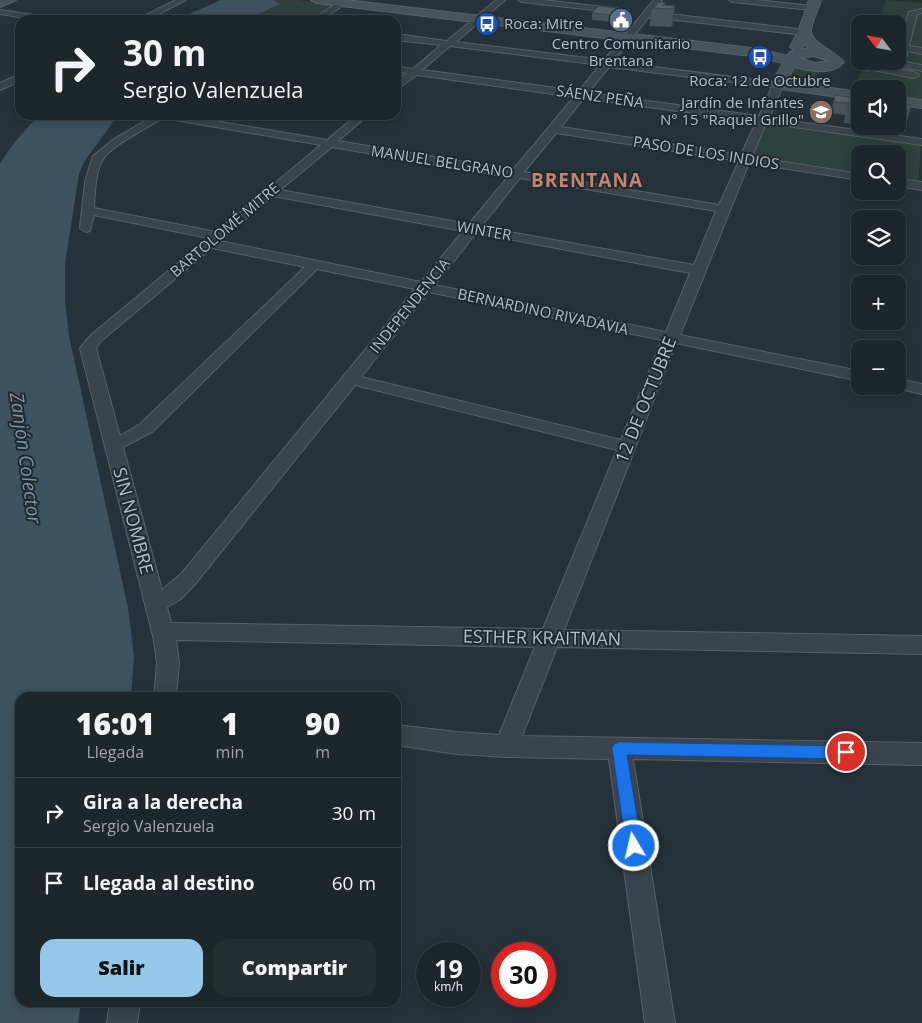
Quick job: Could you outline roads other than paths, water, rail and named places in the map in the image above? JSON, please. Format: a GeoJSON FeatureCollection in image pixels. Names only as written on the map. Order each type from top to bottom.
{"type":"FeatureCollection","features":[{"type":"Feature","properties":{"kind":"main road"},"geometry":{"type":"LineString","coordinates":[[0,4],[10,0]]}},
{"type":"Feature","properties":{"kind":"main road"},"geometry":{"type":"LineString","coordinates":[[317,0],[795,58],[817,67],[833,61]]}},
{"type":"Feature","properties":{"kind":"main road","name":"12 DE OCTUBRE"},"geometry":{"type":"LineString","coordinates":[[778,84],[795,58],[798,41],[804,32],[814,4]]}},
{"type":"Feature","properties":{"kind":"main road"},"geometry":{"type":"LineString","coordinates":[[804,32],[808,42],[833,61]]}},
{"type":"Feature","properties":{"kind":"main road"},"geometry":{"type":"LineString","coordinates":[[809,89],[833,61]]}},
{"type":"Feature","properties":{"kind":"main road"},"geometry":{"type":"LineString","coordinates":[[778,84],[851,95]]}},
{"type":"Feature","properties":{"kind":"main road"},"geometry":{"type":"LineString","coordinates":[[906,102],[922,104]]}},
{"type":"Feature","properties":{"kind":"street"},"geometry":{"type":"LineString","coordinates":[[150,15],[182,0]]}},
{"type":"Feature","properties":{"kind":"street"},"geometry":{"type":"LineString","coordinates":[[401,83],[501,0]]}},
{"type":"Feature","properties":{"kind":"street"},"geometry":{"type":"LineString","coordinates":[[522,0],[627,12]]}},
{"type":"Feature","properties":{"kind":"street","name":"INDEPENDENCIA"},"geometry":{"type":"LineString","coordinates":[[155,604],[174,593],[189,578],[606,64],[627,37],[642,13],[658,0]]}},
{"type":"Feature","properties":{"kind":"street"},"geometry":{"type":"LineString","coordinates":[[733,0],[814,4]]}},
{"type":"Feature","properties":{"kind":"street"},"geometry":{"type":"LineString","coordinates":[[323,15],[345,2]]}},
{"type":"Feature","properties":{"kind":"street"},"geometry":{"type":"LineString","coordinates":[[906,42],[912,30],[913,11],[922,11]]}},
{"type":"Feature","properties":{"kind":"street"},"geometry":{"type":"LineString","coordinates":[[0,12],[21,15]]}},
{"type":"Feature","properties":{"kind":"street"},"geometry":{"type":"LineString","coordinates":[[642,13],[804,32]]}},
{"type":"Feature","properties":{"kind":"street"},"geometry":{"type":"LineString","coordinates":[[401,38],[778,84]]}},
{"type":"Feature","properties":{"kind":"street"},"geometry":{"type":"LineString","coordinates":[[906,44],[922,42]]}},
{"type":"Feature","properties":{"kind":"street"},"geometry":{"type":"LineString","coordinates":[[906,44],[922,50]]}},
{"type":"Feature","properties":{"kind":"street"},"geometry":{"type":"LineString","coordinates":[[906,65],[922,68]]}},
{"type":"Feature","properties":{"kind":"street","name":"SÁENZ PEÑA"},"geometry":{"type":"LineString","coordinates":[[401,70],[922,142]]}},
{"type":"Feature","properties":{"kind":"street"},"geometry":{"type":"LineString","coordinates":[[888,70],[922,76]]}},
{"type":"Feature","properties":{"kind":"street"},"geometry":{"type":"LineString","coordinates":[[0,87],[15,80]]}},
{"type":"Feature","properties":{"kind":"street","name":"12 DE OCTUBRE"},"geometry":{"type":"LineString","coordinates":[[506,746],[723,209],[778,84]]}},
{"type":"Feature","properties":{"kind":"street"},"geometry":{"type":"LineString","coordinates":[[86,228],[94,168],[98,158],[108,149],[154,120]]}},
{"type":"Feature","properties":{"kind":"street","name":"MANUEL BELGRANO"},"geometry":{"type":"LineString","coordinates":[[192,120],[723,209]]}},
{"type":"Feature","properties":{"kind":"street","name":"BARTOLOMÉ MITRE"},"geometry":{"type":"LineString","coordinates":[[89,345],[357,120]]}},
{"type":"Feature","properties":{"kind":"street","name":"PASO DE LOS INDIOS"},"geometry":{"type":"LineString","coordinates":[[553,129],[851,176]]}},
{"type":"Feature","properties":{"kind":"street"},"geometry":{"type":"LineString","coordinates":[[906,184],[922,186]]}},
{"type":"Feature","properties":{"kind":"street","name":"WINTER"},"geometry":{"type":"LineString","coordinates":[[271,192],[698,270]]}},
{"type":"Feature","properties":{"kind":"street","name":"BERNARDINO RIVADAVIA"},"geometry":{"type":"LineString","coordinates":[[88,210],[314,265],[670,338]]}},
{"type":"Feature","properties":{"kind":"street"},"geometry":{"type":"LineString","coordinates":[[113,445],[132,437],[146,428],[314,265]]}},
{"type":"Feature","properties":{"kind":"street"},"geometry":{"type":"LineString","coordinates":[[670,338],[851,374]]}},
{"type":"Feature","properties":{"kind":"street","name":"SIN NOMBRE"},"geometry":{"type":"LineString","coordinates":[[89,345],[88,354],[162,630],[168,662],[166,692]]}},
{"type":"Feature","properties":{"kind":"street"},"geometry":{"type":"LineString","coordinates":[[350,379],[627,447]]}},
{"type":"Feature","properties":{"kind":"street"},"geometry":{"type":"LineString","coordinates":[[906,386],[922,389]]}},
{"type":"Feature","properties":{"kind":"street","name":"ESTHER KRAITMAN"},"geometry":{"type":"LineString","coordinates":[[162,630],[922,644]]}},
{"type":"Feature","properties":{"kind":"street"},"geometry":{"type":"LineString","coordinates":[[401,736],[457,743],[506,746],[922,754]]}},
{"type":"Feature","properties":{"kind":"street"},"geometry":{"type":"LineString","coordinates":[[619,748],[660,1023]]}},
{"type":"Feature","properties":{"kind":"street"},"geometry":{"type":"LineString","coordinates":[[122,1023],[124,1007]]}},
{"type":"Feature","properties":{"kind":"water"},"geometry":{"type":"Polygon","coordinates":[[[221,0],[273,0],[280,4],[257,15],[187,15],[221,0]]]}},
{"type":"Feature","properties":{"kind":"water","name":"Zanjón Colector"},"geometry":{"type":"Polygon","coordinates":[[[35,120],[114,120],[84,162],[79,174],[65,264],[65,300],[69,336],[128,608],[134,656],[131,692],[15,692],[15,1007],[80,1007],[78,1023],[0,1023],[0,163],[14,143],[35,120]]]}},
{"type":"Feature","properties":{"kind":"place","name":"Centro Comunitario Brentana"},"geometry":{"type":"Point","coordinates":[621,20]}},
{"type":"Feature","properties":{"kind":"place","name":"Roca: Mitre"},"geometry":{"type":"Point","coordinates":[487,24]}},
{"type":"Feature","properties":{"kind":"place","name":"Roca: 12 de Octubre"},"geometry":{"type":"Point","coordinates":[760,57]}},
{"type":"Feature","properties":{"kind":"place","name":"Jardín de Infantes N° 15 \"Raquel Grillo\""},"geometry":{"type":"Point","coordinates":[821,112]}},
{"type":"Feature","properties":{"kind":"district","name":"BRENTANA"},"geometry":{"type":"Point","coordinates":[587,180]}}]}
